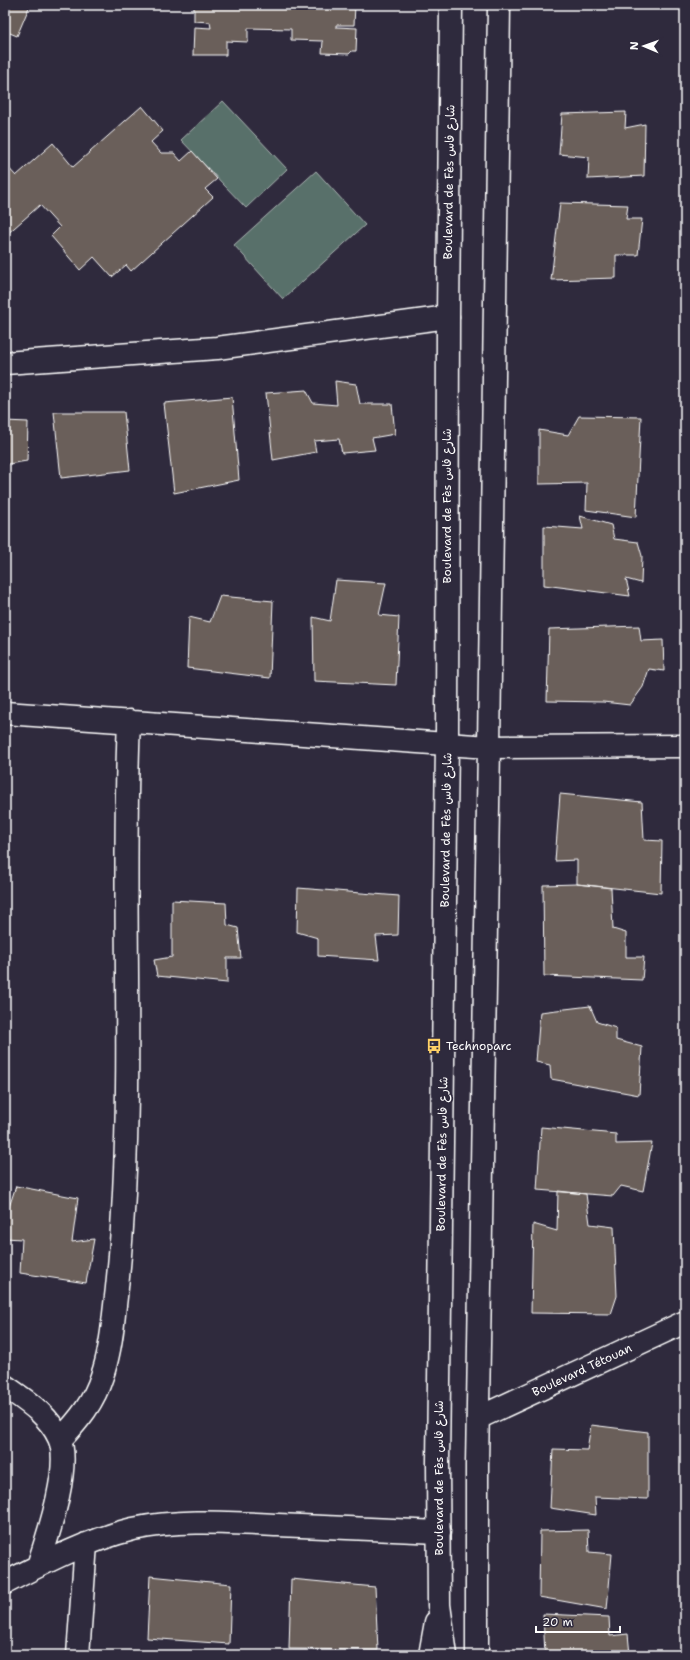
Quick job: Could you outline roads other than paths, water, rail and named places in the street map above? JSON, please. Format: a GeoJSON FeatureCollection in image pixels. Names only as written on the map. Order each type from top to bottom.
{"type":"FeatureCollection","features":[{"type":"Feature","properties":{"kind":"main road","name":"Boulevard de Fès شارع فاس"},"geometry":{"type":"LineString","coordinates":[[446,1655],[439,1605],[439,1532],[447,743],[448,317],[451,5]]}},
{"type":"Feature","properties":{"kind":"main road"},"geometry":{"type":"LineString","coordinates":[[477,1655],[478,1418],[499,5]]}},
{"type":"Feature","properties":{"kind":"main road"},"geometry":{"type":"LineString","coordinates":[[5,363],[217,348],[448,317]]}},
{"type":"Feature","properties":{"kind":"main road"},"geometry":{"type":"LineString","coordinates":[[5,713],[489,747],[685,746]]}},
{"type":"Feature","properties":{"kind":"main road"},"geometry":{"type":"LineString","coordinates":[[60,1440],[83,1414],[96,1394],[103,1375],[109,1351],[117,1292],[126,1145],[127,780],[129,721]]}},
{"type":"Feature","properties":{"kind":"main road","name":"Boulevard Tétouan"},"geometry":{"type":"LineString","coordinates":[[478,1418],[685,1322]]}},
{"type":"Feature","properties":{"kind":"main road"},"geometry":{"type":"LineString","coordinates":[[5,1386],[36,1408],[50,1422],[60,1440],[62,1469],[58,1496],[52,1524],[38,1566]]}},
{"type":"Feature","properties":{"kind":"main road"},"geometry":{"type":"LineString","coordinates":[[5,1583],[86,1544],[132,1530],[178,1523],[236,1523],[439,1532]]}},
{"type":"Feature","properties":{"kind":"main road"},"geometry":{"type":"LineString","coordinates":[[78,1655],[86,1544]]}},
{"type":"Feature","properties":{"kind":"main road"},"geometry":{"type":"LineString","coordinates":[[430,1655],[439,1605]]}},
{"type":"Feature","properties":{"kind":"place","name":"Technoparc"},"geometry":{"type":"Point","coordinates":[434,1046]}}]}
